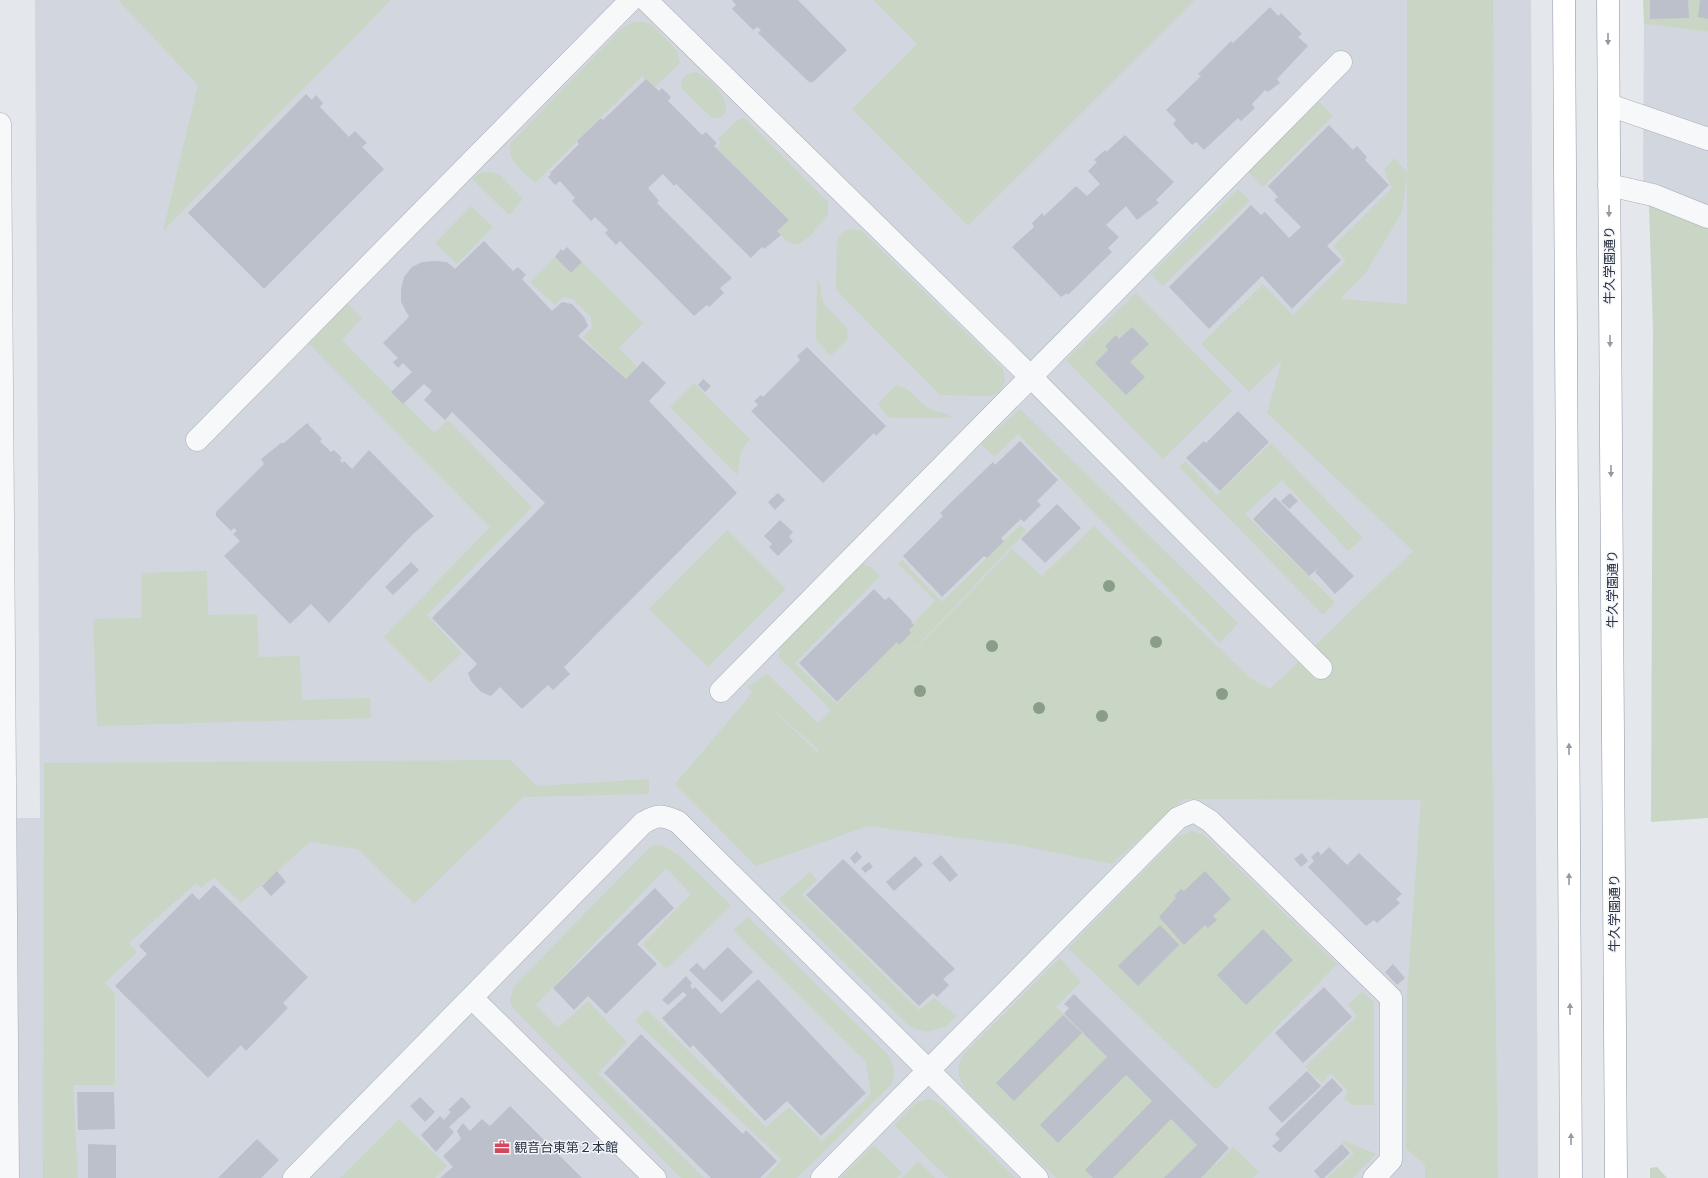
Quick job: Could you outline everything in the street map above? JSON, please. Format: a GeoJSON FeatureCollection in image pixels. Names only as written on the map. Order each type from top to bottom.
{"type":"FeatureCollection","features":[{"type":"Feature","properties":{"kind":"highway"},"geometry":{"type":"LineString","coordinates":[[1564,0],[1571,1178]]}},
{"type":"Feature","properties":{"kind":"highway","name":"牛久学園通り"},"geometry":{"type":"LineString","coordinates":[[1608,0],[1616,1178]]}},
{"type":"Feature","properties":{"kind":"street"},"geometry":{"type":"LineString","coordinates":[[197,440],[631,0]]}},
{"type":"Feature","properties":{"kind":"street"},"geometry":{"type":"LineString","coordinates":[[646,0],[1031,377],[1321,668]]}},
{"type":"Feature","properties":{"kind":"street"},"geometry":{"type":"LineString","coordinates":[[721,692],[1341,62]]}},
{"type":"Feature","properties":{"kind":"street"},"geometry":{"type":"LineString","coordinates":[[1608,106],[1708,139]]}},
{"type":"Feature","properties":{"kind":"street"},"geometry":{"type":"LineString","coordinates":[[0,124],[8,1178]]}},
{"type":"Feature","properties":{"kind":"street"},"geometry":{"type":"LineString","coordinates":[[1609,185],[1653,196],[1708,217]]}},
{"type":"Feature","properties":{"kind":"street"},"geometry":{"type":"LineString","coordinates":[[822,1178],[1178,818],[1194,811],[1210,821],[1391,998],[1391,1160],[1374,1178]]}},
{"type":"Feature","properties":{"kind":"street"},"geometry":{"type":"LineString","coordinates":[[294,1178],[644,823],[654,816],[666,817],[678,822],[1037,1178]]}},
{"type":"Feature","properties":{"kind":"street"},"geometry":{"type":"LineString","coordinates":[[472,998],[655,1178]]}},
{"type":"Feature","properties":{"kind":"shaded area"},"geometry":{"type":"Polygon","coordinates":[[[35,0],[1531,0],[1538,1178],[0,1178],[0,818],[40,818],[35,0]]]}},
{"type":"Feature","properties":{"kind":"shaded area"},"geometry":{"type":"Polygon","coordinates":[[[1644,24],[1708,32],[1708,208],[1643,183],[1644,24]]]}},
{"type":"Feature","properties":{"kind":"green space"},"geometry":{"type":"Polygon","coordinates":[[[118,0],[391,0],[163,231],[198,85],[118,0]]]}},
{"type":"Feature","properties":{"kind":"green space"},"geometry":{"type":"Polygon","coordinates":[[[873,0],[1195,0],[968,226],[852,109],[917,44],[873,0]]]}},
{"type":"Feature","properties":{"kind":"green space"},"geometry":{"type":"Polygon","coordinates":[[[1407,0],[1493,0],[1492,731],[1498,1178],[1425,1178],[1425,1165],[1406,1148],[1407,994],[1421,800],[1184,799],[1112,864],[1018,845],[868,826],[756,866],[675,784],[753,692],[747,687],[767,674],[818,723],[831,710],[779,657],[781,644],[860,563],[872,568],[880,576],[795,663],[837,704],[935,601],[898,564],[902,560],[942,602],[1020,525],[1027,530],[861,706],[1012,549],[1042,576],[1094,526],[1250,678],[1270,689],[1413,551],[1267,413],[1282,360],[1249,392],[1201,344],[1263,284],[1293,315],[1346,261],[1333,246],[1392,188],[1384,170],[1394,158],[1407,172],[1407,0]],[[1407,177],[1402,212],[1365,274],[1340,299],[1407,304],[1407,177]],[[764,702],[817,752],[819,750],[764,702]]]}},
{"type":"Feature","properties":{"kind":"green space"},"geometry":{"type":"Polygon","coordinates":[[[1643,0],[1708,0],[1708,32],[1644,24],[1643,0]]]}},
{"type":"Feature","properties":{"kind":"green space"},"geometry":{"type":"Polygon","coordinates":[[[632,22],[651,24],[677,51],[680,63],[655,87],[642,76],[535,183],[513,161],[510,150],[511,143],[621,29],[632,22]]]}},
{"type":"Feature","properties":{"kind":"green space"},"geometry":{"type":"Polygon","coordinates":[[[696,72],[717,88],[724,100],[726,112],[719,118],[712,118],[682,89],[681,81],[687,74],[696,72]]]}},
{"type":"Feature","properties":{"kind":"green space"},"geometry":{"type":"Polygon","coordinates":[[[1318,101],[1333,116],[1263,187],[1248,172],[1318,101]]]}},
{"type":"Feature","properties":{"kind":"green space"},"geometry":{"type":"Polygon","coordinates":[[[745,118],[828,202],[828,214],[811,235],[798,245],[788,242],[777,231],[789,220],[716,148],[721,143],[718,139],[739,119],[745,118]]]}},
{"type":"Feature","properties":{"kind":"green space"},"geometry":{"type":"Polygon","coordinates":[[[491,172],[501,176],[523,199],[509,215],[472,179],[479,173],[491,172]]]}},
{"type":"Feature","properties":{"kind":"green space"},"geometry":{"type":"Polygon","coordinates":[[[1238,189],[1250,201],[1163,286],[1151,274],[1238,189]]]}},
{"type":"Feature","properties":{"kind":"green space"},"geometry":{"type":"Polygon","coordinates":[[[1649,205],[1708,228],[1708,818],[1651,822],[1653,331],[1649,205]]]}},
{"type":"Feature","properties":{"kind":"green space"},"geometry":{"type":"Polygon","coordinates":[[[471,206],[493,227],[457,264],[435,243],[471,206]]]}},
{"type":"Feature","properties":{"kind":"green space"},"geometry":{"type":"Polygon","coordinates":[[[853,229],[862,231],[1003,369],[1005,381],[999,392],[991,396],[940,395],[843,297],[836,289],[837,240],[845,231],[853,229]]]}},
{"type":"Feature","properties":{"kind":"green space"},"geometry":{"type":"Polygon","coordinates":[[[555,257],[571,273],[582,262],[643,323],[619,348],[637,367],[626,379],[583,337],[592,328],[591,317],[573,299],[564,297],[555,305],[530,282],[555,257]]]}},
{"type":"Feature","properties":{"kind":"green space"},"geometry":{"type":"Polygon","coordinates":[[[817,280],[821,286],[824,304],[847,328],[848,339],[831,356],[816,340],[817,280]]]}},
{"type":"Feature","properties":{"kind":"green space"},"geometry":{"type":"Polygon","coordinates":[[[1136,293],[1232,391],[1163,459],[1066,360],[1136,293]],[[1132,327],[1119,339],[1116,336],[1105,346],[1145,377],[1130,362],[1148,344],[1132,327]]]}},
{"type":"Feature","properties":{"kind":"green space"},"geometry":{"type":"Polygon","coordinates":[[[347,303],[362,318],[342,340],[434,433],[448,420],[532,507],[427,615],[462,653],[430,683],[384,637],[490,527],[306,341],[347,303]]]}},
{"type":"Feature","properties":{"kind":"green space"},"geometry":{"type":"Polygon","coordinates":[[[694,383],[750,439],[741,451],[737,475],[670,407],[694,383]]]}},
{"type":"Feature","properties":{"kind":"green space"},"geometry":{"type":"Polygon","coordinates":[[[896,385],[909,391],[923,404],[934,411],[946,414],[953,418],[889,418],[878,404],[896,385]]]}},
{"type":"Feature","properties":{"kind":"green space"},"geometry":{"type":"Polygon","coordinates":[[[1020,409],[1238,623],[1220,643],[1018,434],[994,457],[981,444],[1020,409]]]}},
{"type":"Feature","properties":{"kind":"green space"},"geometry":{"type":"Polygon","coordinates":[[[1271,443],[1363,538],[1348,551],[1282,480],[1245,514],[1335,602],[1323,615],[1179,467],[1185,461],[1217,495],[1271,443]]]}},
{"type":"Feature","properties":{"kind":"green space"},"geometry":{"type":"Polygon","coordinates":[[[727,530],[786,589],[708,667],[649,609],[727,530]]]}},
{"type":"Feature","properties":{"kind":"green space"},"geometry":{"type":"Polygon","coordinates":[[[207,571],[208,615],[257,614],[259,657],[300,656],[302,700],[370,698],[371,718],[97,726],[93,619],[142,618],[141,573],[207,571]]]}},
{"type":"Feature","properties":{"kind":"green space"},"geometry":{"type":"Polygon","coordinates":[[[510,760],[537,786],[649,779],[649,794],[523,797],[414,904],[358,849],[310,842],[241,903],[214,877],[201,888],[196,883],[129,943],[137,952],[105,983],[115,994],[115,1085],[73,1085],[78,1178],[43,1178],[44,763],[510,760]]]}},
{"type":"Feature","properties":{"kind":"green space"},"geometry":{"type":"Polygon","coordinates":[[[1192,831],[1204,835],[1337,964],[1216,1090],[1068,948],[1177,837],[1192,831]]]}},
{"type":"Feature","properties":{"kind":"green space"},"geometry":{"type":"Polygon","coordinates":[[[662,845],[680,856],[731,905],[666,969],[643,944],[691,894],[666,868],[536,1005],[558,1028],[588,1001],[627,1042],[598,1073],[704,1178],[681,1178],[512,1007],[510,1000],[514,986],[651,846],[662,845]]]}},
{"type":"Feature","properties":{"kind":"green space"},"geometry":{"type":"Polygon","coordinates":[[[810,872],[817,880],[802,894],[919,1010],[934,998],[957,1016],[945,1027],[925,1032],[909,1026],[779,899],[810,872]]]}},
{"type":"Feature","properties":{"kind":"green space"},"geometry":{"type":"Polygon","coordinates":[[[748,917],[888,1055],[894,1069],[892,1084],[797,1178],[765,1178],[782,1160],[635,1021],[646,1009],[766,1127],[789,1107],[822,1141],[871,1094],[866,1062],[733,930],[748,917]]]}},
{"type":"Feature","properties":{"kind":"green space"},"geometry":{"type":"Polygon","coordinates":[[[1060,958],[1081,982],[1056,1007],[1216,1164],[1233,1147],[1259,1172],[1253,1178],[1056,1178],[968,1092],[961,1082],[958,1073],[959,1065],[964,1054],[1060,958]]]}},
{"type":"Feature","properties":{"kind":"green space"},"geometry":{"type":"Polygon","coordinates":[[[1362,991],[1374,1002],[1374,1105],[1352,1105],[1344,1099],[1348,1091],[1331,1073],[1322,1083],[1305,1067],[1357,1016],[1348,1005],[1362,991]]]}},
{"type":"Feature","properties":{"kind":"green space"},"geometry":{"type":"Polygon","coordinates":[[[931,1099],[943,1106],[1015,1178],[948,1178],[894,1125],[917,1102],[931,1099]]]}},
{"type":"Feature","properties":{"kind":"green space"},"geometry":{"type":"Polygon","coordinates":[[[399,1119],[447,1166],[435,1178],[340,1178],[399,1119]]]}},
{"type":"Feature","properties":{"kind":"green space"},"geometry":{"type":"Polygon","coordinates":[[[1343,1140],[1376,1154],[1353,1178],[1327,1178],[1354,1153],[1342,1142],[1343,1140]]]}},
{"type":"Feature","properties":{"kind":"green space"},"geometry":{"type":"Polygon","coordinates":[[[874,1145],[902,1173],[897,1178],[840,1178],[874,1145]]]}},
{"type":"Feature","properties":{"kind":"green space"},"geometry":{"type":"Polygon","coordinates":[[[918,1161],[935,1178],[902,1178],[918,1161]]]}},
{"type":"Feature","properties":{"kind":"green space"},"geometry":{"type":"Polygon","coordinates":[[[1657,1167],[1667,1178],[1650,1178],[1650,1168],[1657,1167]]]}},
{"type":"Feature","properties":{"kind":"building"},"geometry":{"type":"Polygon","coordinates":[[[732,0],[798,0],[847,50],[813,82],[809,82],[758,33],[761,30],[757,27],[753,30],[732,9],[736,5],[732,0]]]}},
{"type":"Feature","properties":{"kind":"building"},"geometry":{"type":"Polygon","coordinates":[[[1650,0],[1688,0],[1689,18],[1650,19],[1650,0]]]}},
{"type":"Feature","properties":{"kind":"building"},"geometry":{"type":"Polygon","coordinates":[[[1700,0],[1708,0],[1708,19],[1698,17],[1700,0]]]}},
{"type":"Feature","properties":{"kind":"building"},"geometry":{"type":"Polygon","coordinates":[[[1270,7],[1278,16],[1281,13],[1302,34],[1298,37],[1308,46],[1277,79],[1280,83],[1268,92],[1265,90],[1252,104],[1255,108],[1241,121],[1238,118],[1204,150],[1196,142],[1192,145],[1173,124],[1176,120],[1166,110],[1201,76],[1198,74],[1231,41],[1233,43],[1270,7]]]}},
{"type":"Feature","properties":{"kind":"building"},"geometry":{"type":"Polygon","coordinates":[[[646,79],[659,91],[662,88],[671,97],[668,101],[702,135],[706,132],[717,143],[714,146],[789,220],[777,231],[781,235],[764,249],[762,247],[751,258],[676,184],[674,186],[663,174],[648,188],[659,201],[657,203],[732,278],[720,288],[724,293],[709,307],[707,305],[694,316],[620,241],[616,245],[605,233],[608,230],[595,217],[591,221],[572,201],[575,198],[560,181],[555,185],[548,177],[551,174],[550,173],[579,144],[577,141],[601,118],[603,120],[646,79]]]}},
{"type":"Feature","properties":{"kind":"building"},"geometry":{"type":"Polygon","coordinates":[[[306,94],[312,100],[316,95],[323,103],[320,107],[349,137],[355,131],[367,143],[362,147],[384,169],[264,289],[188,213],[306,94]]]}},
{"type":"Feature","properties":{"kind":"building"},"geometry":{"type":"Polygon","coordinates":[[[1329,125],[1353,150],[1357,146],[1367,157],[1365,160],[1389,185],[1327,246],[1341,260],[1292,309],[1262,276],[1209,329],[1169,287],[1251,205],[1261,215],[1265,212],[1289,238],[1301,227],[1274,200],[1278,197],[1268,186],[1329,125]]]}},
{"type":"Feature","properties":{"kind":"building"},"geometry":{"type":"Polygon","coordinates":[[[1125,135],[1174,182],[1156,200],[1159,203],[1137,220],[1126,206],[1106,225],[1119,237],[1108,248],[1112,252],[1068,295],[1067,293],[1061,297],[1012,247],[1034,227],[1032,223],[1042,213],[1044,216],[1076,186],[1087,196],[1100,184],[1088,171],[1097,162],[1094,160],[1105,150],[1106,152],[1125,135]]]}},
{"type":"Feature","properties":{"kind":"building"},"geometry":{"type":"Polygon","coordinates":[[[484,241],[513,271],[518,267],[526,275],[522,279],[552,311],[562,302],[572,304],[584,317],[588,326],[578,336],[626,379],[643,361],[666,383],[649,401],[737,493],[564,667],[570,674],[553,690],[548,685],[522,709],[500,687],[491,696],[481,692],[471,681],[468,673],[477,664],[432,618],[545,503],[452,412],[445,420],[424,400],[432,391],[424,384],[403,404],[391,392],[412,372],[403,363],[398,368],[393,362],[398,358],[383,343],[409,317],[401,302],[401,289],[404,277],[412,267],[422,262],[434,261],[447,262],[455,269],[484,241]]]}},
{"type":"Feature","properties":{"kind":"building"},"geometry":{"type":"Polygon","coordinates":[[[567,247],[582,262],[571,273],[555,257],[561,249],[563,251],[567,247]]]}},
{"type":"Feature","properties":{"kind":"building"},"geometry":{"type":"Polygon","coordinates":[[[1132,327],[1149,344],[1130,362],[1145,377],[1126,395],[1095,363],[1108,350],[1105,346],[1116,335],[1119,339],[1132,327]]]}},
{"type":"Feature","properties":{"kind":"building"},"geometry":{"type":"Polygon","coordinates":[[[807,347],[886,426],[876,436],[874,433],[823,483],[751,411],[758,405],[754,401],[761,395],[763,397],[800,360],[797,356],[807,347]]]}},
{"type":"Feature","properties":{"kind":"building"},"geometry":{"type":"Polygon","coordinates":[[[703,379],[711,386],[705,392],[698,385],[703,379]]]}},
{"type":"Feature","properties":{"kind":"building"},"geometry":{"type":"Polygon","coordinates":[[[1238,411],[1269,442],[1220,491],[1186,458],[1204,441],[1206,443],[1238,411]]]}},
{"type":"Feature","properties":{"kind":"building"},"geometry":{"type":"Polygon","coordinates":[[[307,423],[322,439],[320,441],[331,452],[334,450],[342,458],[340,460],[342,463],[344,461],[352,469],[369,450],[434,516],[413,534],[329,623],[311,604],[290,624],[224,556],[240,541],[233,534],[237,531],[234,528],[231,531],[216,516],[216,512],[264,464],[261,459],[281,443],[284,443],[307,423]]]}},
{"type":"Feature","properties":{"kind":"building"},"geometry":{"type":"Polygon","coordinates":[[[1020,441],[1058,480],[1037,501],[1041,505],[1024,522],[1021,519],[1001,538],[1004,541],[987,558],[984,556],[942,597],[903,556],[943,516],[940,513],[993,462],[995,465],[1020,441]]]}},
{"type":"Feature","properties":{"kind":"building"},"geometry":{"type":"Polygon","coordinates":[[[778,493],[785,500],[775,510],[768,502],[778,493]]]}},
{"type":"Feature","properties":{"kind":"building"},"geometry":{"type":"Polygon","coordinates":[[[1290,493],[1298,501],[1289,509],[1281,501],[1290,493]]]}},
{"type":"Feature","properties":{"kind":"building"},"geometry":{"type":"Polygon","coordinates":[[[1275,497],[1354,576],[1335,594],[1315,572],[1321,566],[1309,576],[1253,519],[1275,497]]]}},
{"type":"Feature","properties":{"kind":"building"},"geometry":{"type":"Polygon","coordinates":[[[1057,504],[1081,528],[1045,563],[1021,539],[1057,504]]]}},
{"type":"Feature","properties":{"kind":"building"},"geometry":{"type":"Polygon","coordinates":[[[780,520],[793,532],[789,537],[793,541],[778,556],[769,547],[772,544],[764,536],[780,520]]]}},
{"type":"Feature","properties":{"kind":"building"},"geometry":{"type":"Polygon","coordinates":[[[411,562],[419,570],[393,595],[385,587],[411,562]]]}},
{"type":"Feature","properties":{"kind":"building"},"geometry":{"type":"Polygon","coordinates":[[[874,589],[885,600],[889,597],[914,625],[909,630],[911,633],[899,645],[897,642],[837,702],[799,663],[874,589]]]}},
{"type":"Feature","properties":{"kind":"building"},"geometry":{"type":"Polygon","coordinates":[[[1329,847],[1347,865],[1359,853],[1402,894],[1396,899],[1400,903],[1377,923],[1374,920],[1366,926],[1308,867],[1314,861],[1311,857],[1318,851],[1321,855],[1329,847]]]}},
{"type":"Feature","properties":{"kind":"building"},"geometry":{"type":"Polygon","coordinates":[[[857,851],[862,857],[855,864],[850,858],[857,851]]]}},
{"type":"Feature","properties":{"kind":"building"},"geometry":{"type":"Polygon","coordinates":[[[1302,853],[1308,861],[1301,867],[1294,859],[1302,853]]]}},
{"type":"Feature","properties":{"kind":"building"},"geometry":{"type":"Polygon","coordinates":[[[941,855],[958,875],[950,882],[932,863],[941,855]]]}},
{"type":"Feature","properties":{"kind":"building"},"geometry":{"type":"Polygon","coordinates":[[[915,856],[923,865],[894,891],[886,882],[915,856]]]}},
{"type":"Feature","properties":{"kind":"building"},"geometry":{"type":"Polygon","coordinates":[[[843,859],[955,969],[943,979],[949,985],[937,997],[933,993],[919,1006],[806,895],[843,859]]]}},
{"type":"Feature","properties":{"kind":"building"},"geometry":{"type":"Polygon","coordinates":[[[869,862],[873,867],[865,873],[861,868],[869,862]]]}},
{"type":"Feature","properties":{"kind":"building"},"geometry":{"type":"Polygon","coordinates":[[[277,871],[286,882],[271,896],[262,886],[277,871]]]}},
{"type":"Feature","properties":{"kind":"building"},"geometry":{"type":"Polygon","coordinates":[[[1205,871],[1231,899],[1213,916],[1217,920],[1208,928],[1205,925],[1184,945],[1159,917],[1176,898],[1174,896],[1181,889],[1184,891],[1205,871]]]}},
{"type":"Feature","properties":{"kind":"building"},"geometry":{"type":"Polygon","coordinates":[[[214,885],[308,977],[283,1003],[288,1008],[246,1051],[241,1045],[208,1078],[115,986],[147,954],[139,946],[192,893],[199,900],[214,885]]]}},
{"type":"Feature","properties":{"kind":"building"},"geometry":{"type":"Polygon","coordinates":[[[655,888],[674,908],[637,944],[657,964],[606,1014],[588,996],[574,1010],[553,988],[655,888]]]}},
{"type":"Feature","properties":{"kind":"building"},"geometry":{"type":"Polygon","coordinates":[[[1160,925],[1179,945],[1138,986],[1118,966],[1160,925]]]}},
{"type":"Feature","properties":{"kind":"building"},"geometry":{"type":"Polygon","coordinates":[[[1263,929],[1293,960],[1246,1005],[1217,975],[1263,929]]]}},
{"type":"Feature","properties":{"kind":"building"},"geometry":{"type":"Polygon","coordinates":[[[728,947],[753,972],[722,1002],[689,970],[697,963],[704,970],[728,947]]]}},
{"type":"Feature","properties":{"kind":"building"},"geometry":{"type":"Polygon","coordinates":[[[1393,964],[1405,978],[1397,985],[1385,972],[1393,964]]]}},
{"type":"Feature","properties":{"kind":"building"},"geometry":{"type":"Polygon","coordinates":[[[686,976],[692,983],[690,986],[693,989],[695,987],[721,1014],[758,979],[866,1093],[821,1136],[787,1101],[765,1121],[693,1045],[690,1048],[662,1018],[687,995],[683,992],[668,1005],[662,1000],[686,976]]]}},
{"type":"Feature","properties":{"kind":"building"},"geometry":{"type":"Polygon","coordinates":[[[1324,987],[1352,1017],[1303,1063],[1275,1033],[1324,987]]]}},
{"type":"Feature","properties":{"kind":"building"},"geometry":{"type":"Polygon","coordinates":[[[1074,994],[1229,1148],[1201,1178],[1164,1178],[1197,1145],[1171,1119],[1113,1178],[1093,1178],[1085,1170],[1152,1101],[1126,1075],[1058,1143],[1040,1125],[1107,1057],[1064,1014],[1069,1008],[1064,1004],[1074,994]]]}},
{"type":"Feature","properties":{"kind":"building"},"geometry":{"type":"Polygon","coordinates":[[[1063,1015],[1082,1033],[1014,1101],[996,1083],[1063,1015]]]}},
{"type":"Feature","properties":{"kind":"building"},"geometry":{"type":"Polygon","coordinates":[[[641,1034],[743,1134],[746,1130],[777,1161],[760,1178],[711,1178],[604,1073],[641,1034]]]}},
{"type":"Feature","properties":{"kind":"building"},"geometry":{"type":"Polygon","coordinates":[[[1307,1071],[1321,1086],[1282,1123],[1268,1108],[1307,1071]]]}},
{"type":"Feature","properties":{"kind":"building"},"geometry":{"type":"Polygon","coordinates":[[[1332,1078],[1343,1090],[1280,1153],[1272,1146],[1280,1139],[1275,1134],[1332,1078]]]}},
{"type":"Feature","properties":{"kind":"building"},"geometry":{"type":"Polygon","coordinates":[[[77,1092],[114,1092],[115,1129],[78,1130],[77,1092]]]}},
{"type":"Feature","properties":{"kind":"building"},"geometry":{"type":"Polygon","coordinates":[[[420,1097],[435,1112],[425,1122],[410,1106],[420,1097]]]}},
{"type":"Feature","properties":{"kind":"building"},"geometry":{"type":"Polygon","coordinates":[[[462,1097],[471,1107],[449,1127],[454,1132],[436,1152],[421,1135],[440,1116],[444,1120],[451,1112],[448,1110],[462,1097]]]}},
{"type":"Feature","properties":{"kind":"building","name":"観音台東第２本館"},"geometry":{"type":"Polygon","coordinates":[[[510,1106],[582,1178],[440,1178],[453,1167],[443,1156],[461,1139],[457,1131],[463,1123],[470,1131],[482,1119],[490,1126],[510,1106]]]}},
{"type":"Feature","properties":{"kind":"building"},"geometry":{"type":"Polygon","coordinates":[[[257,1139],[279,1160],[261,1178],[218,1178],[257,1139]]]}},
{"type":"Feature","properties":{"kind":"building"},"geometry":{"type":"Polygon","coordinates":[[[88,1144],[116,1145],[116,1178],[88,1178],[88,1144]]]}},
{"type":"Feature","properties":{"kind":"building"},"geometry":{"type":"Polygon","coordinates":[[[1342,1144],[1350,1153],[1324,1178],[1320,1178],[1314,1171],[1342,1144]]]}},
{"type":"Feature","properties":{"kind":"place","name":"観音台東第２本館"},"geometry":{"type":"Point","coordinates":[502,1147]}}]}
